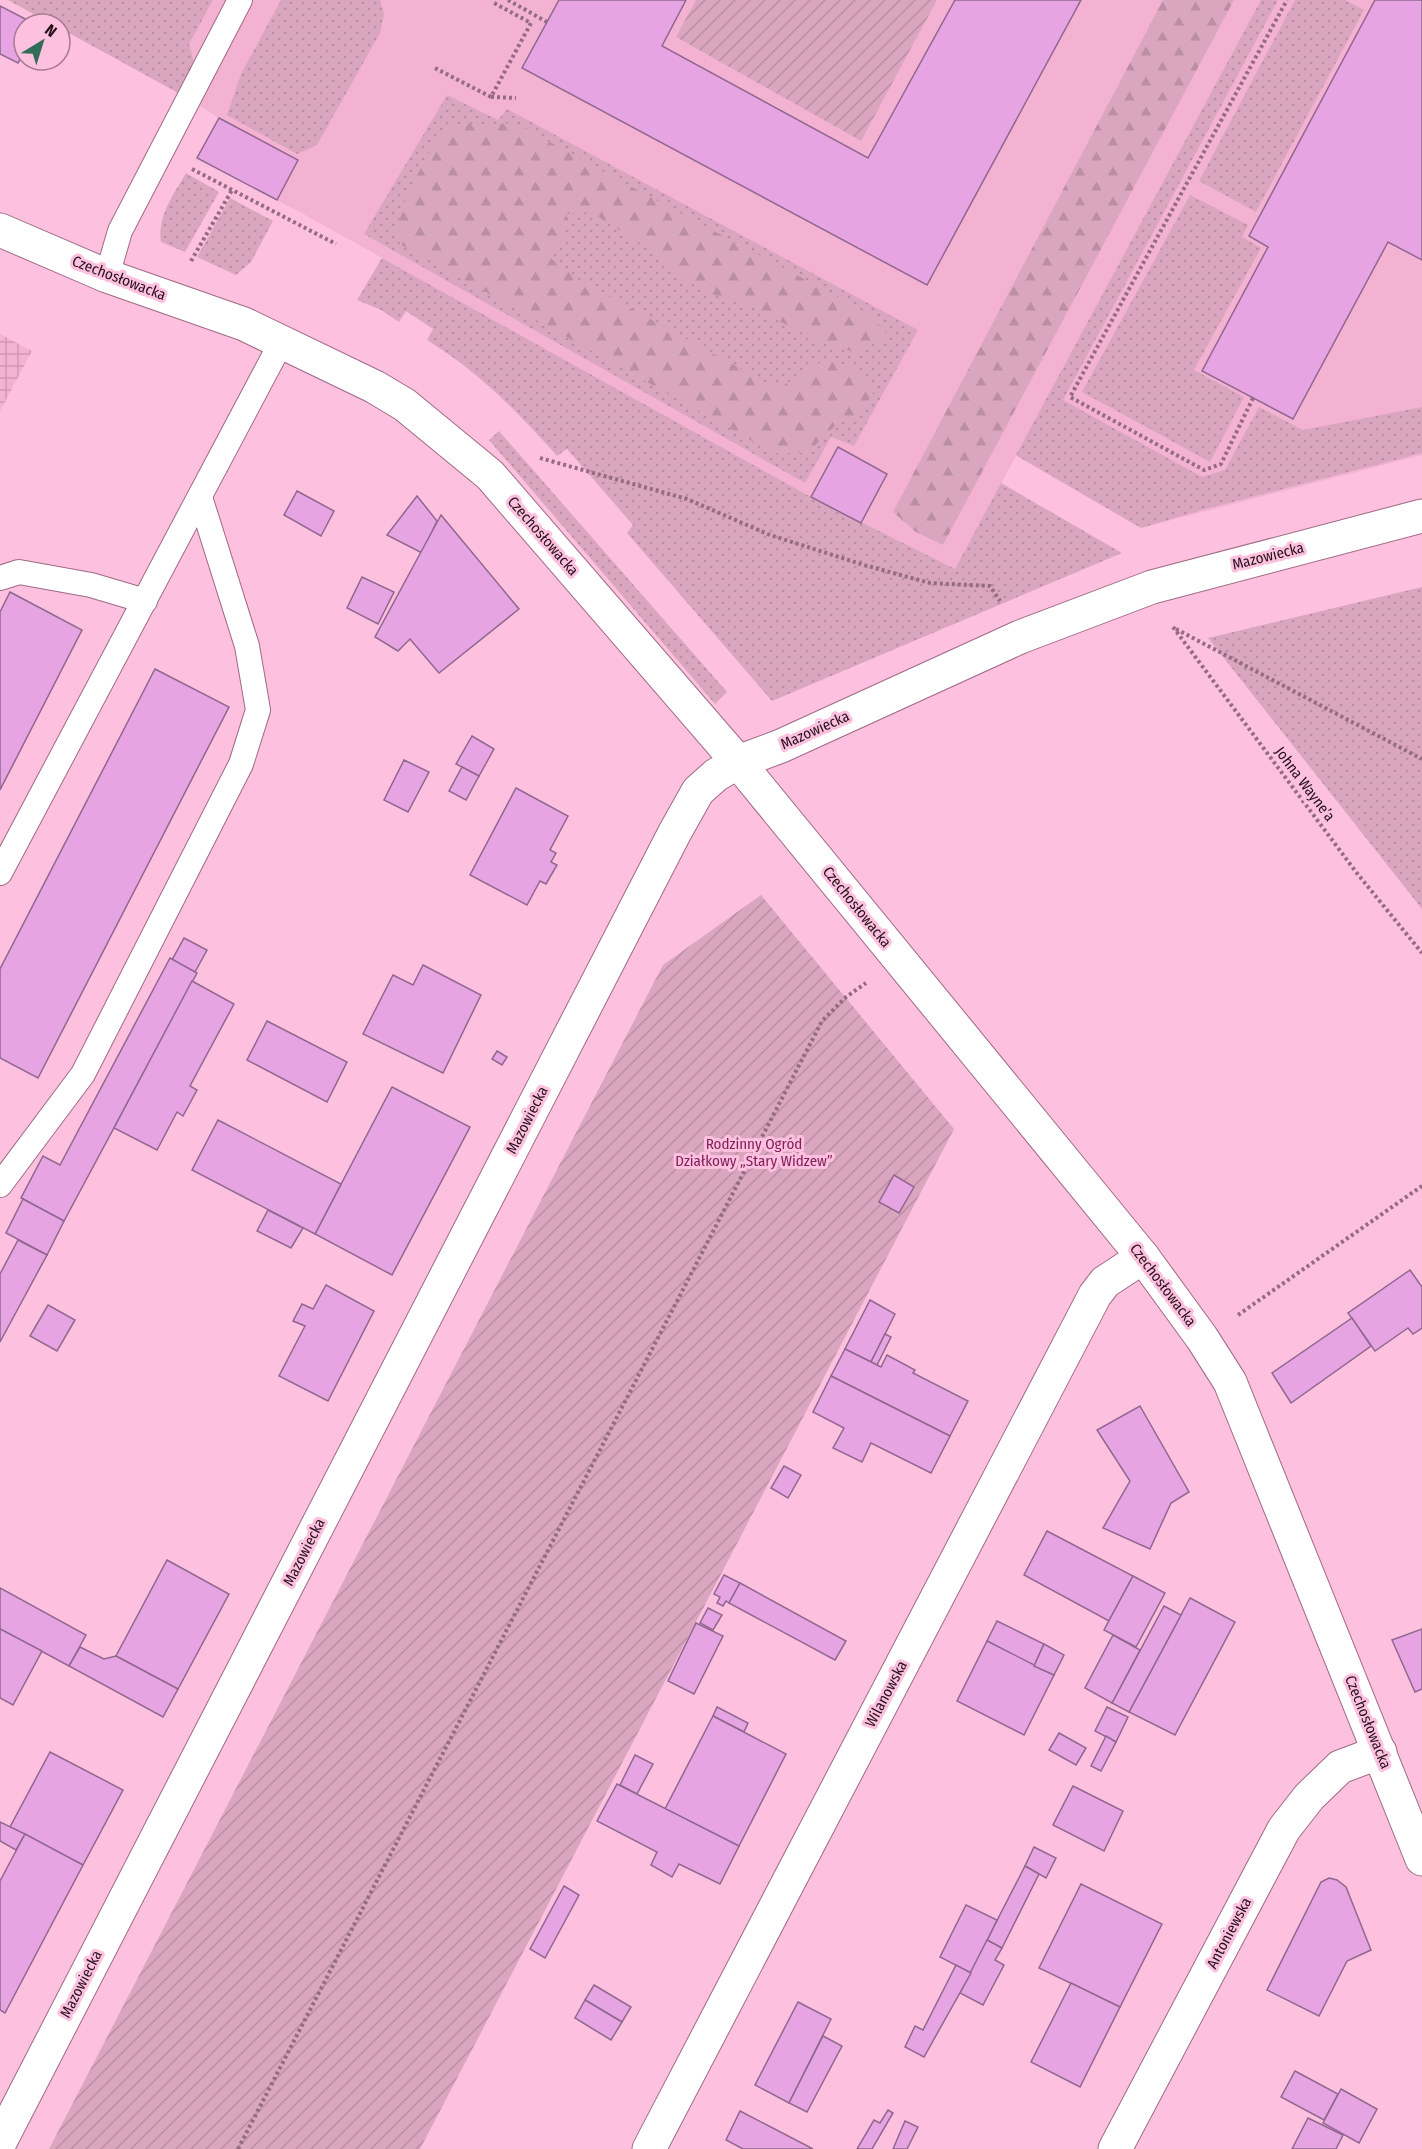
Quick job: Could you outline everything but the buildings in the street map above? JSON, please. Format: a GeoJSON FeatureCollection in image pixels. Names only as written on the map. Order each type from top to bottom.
{"type":"FeatureCollection","features":[{"type":"Feature","properties":{"kind":"street","name":"Czechosłowacka"},"geometry":{"type":"LineString","coordinates":[[0,230],[107,276],[244,324],[375,387],[405,405],[490,475],[738,762],[1143,1257],[1202,1338],[1230,1382],[1420,1848]]}},
{"type":"Feature","properties":{"kind":"street","name":"Mazowiecka"},"geometry":{"type":"LineString","coordinates":[[0,2142],[698,791],[717,775],[738,762],[792,741],[1020,637],[1152,587],[1422,516]]}},
{"type":"Feature","properties":{"kind":"street","name":"Wilanowska"},"geometry":{"type":"LineString","coordinates":[[649,2149],[1095,1295],[1105,1282],[1143,1257]]}},
{"type":"Feature","properties":{"kind":"street","name":"Antoniewska"},"geometry":{"type":"LineString","coordinates":[[1116,2149],[1284,1829],[1309,1797],[1340,1767],[1380,1752]]}},
{"type":"Feature","properties":{"kind":"lane"},"geometry":{"type":"LineString","coordinates":[[107,276],[120,231],[240,0]]}},
{"type":"Feature","properties":{"kind":"lane"},"geometry":{"type":"LineString","coordinates":[[0,873],[282,341]]}},
{"type":"Feature","properties":{"kind":"lane"},"geometry":{"type":"LineString","coordinates":[[0,1185],[83,1074],[241,764],[258,710],[247,646],[200,498]]}},
{"type":"Feature","properties":{"kind":"lane"},"geometry":{"type":"LineString","coordinates":[[0,578],[19,572],[91,585],[145,601]]}},
{"type":"Feature","properties":{"kind":"path"},"geometry":{"type":"LineString","coordinates":[[508,0],[547,22]]}},
{"type":"Feature","properties":{"kind":"path"},"geometry":{"type":"LineString","coordinates":[[1253,398],[1221,464],[1204,470],[1070,397],[1287,0]]}},
{"type":"Feature","properties":{"kind":"path"},"geometry":{"type":"LineString","coordinates":[[491,97],[531,23],[494,3]]}},
{"type":"Feature","properties":{"kind":"path"},"geometry":{"type":"LineString","coordinates":[[435,68],[491,97],[516,98]]}},
{"type":"Feature","properties":{"kind":"path"},"geometry":{"type":"LineString","coordinates":[[191,169],[336,244]]}},
{"type":"Feature","properties":{"kind":"path"},"geometry":{"type":"LineString","coordinates":[[191,261],[232,190]]}},
{"type":"Feature","properties":{"kind":"path"},"geometry":{"type":"LineString","coordinates":[[540,458],[687,499],[770,535],[864,565],[930,583],[990,586],[1000,601]]}},
{"type":"Feature","properties":{"kind":"path","name":"Johna Wayne’a"},"geometry":{"type":"LineString","coordinates":[[1422,759],[1173,627],[1356,872],[1422,952]]}},
{"type":"Feature","properties":{"kind":"path"},"geometry":{"type":"LineString","coordinates":[[238,2149],[822,1021],[846,997],[900,959]]}},
{"type":"Feature","properties":{"kind":"path"},"geometry":{"type":"LineString","coordinates":[[1202,1338],[1233,1319],[1422,1186]]}},
{"type":"Feature","properties":{"kind":"shaded area"},"geometry":{"type":"Polygon","coordinates":[[[8,0],[1422,0],[1422,455],[1141,528],[1016,456],[955,570],[811,497],[305,215],[197,158],[219,118],[188,98],[72,35],[72,12],[30,12],[8,0]]]}},
{"type":"Feature","properties":{"kind":"shaded area"},"geometry":{"type":"Polygon","coordinates":[[[0,334],[32,351],[0,411],[0,334]]]}},
{"type":"Feature","properties":{"kind":"green space"},"geometry":{"type":"Polygon","coordinates":[[[8,0],[213,0],[189,44],[194,63],[180,94],[72,35],[72,12],[30,12],[8,0]]]}},
{"type":"Feature","properties":{"kind":"green space"},"geometry":{"type":"Polygon","coordinates":[[[281,0],[380,0],[384,14],[380,33],[317,145],[297,154],[227,115],[241,74],[281,0]]]}},
{"type":"Feature","properties":{"kind":"green space"},"geometry":{"type":"Polygon","coordinates":[[[696,0],[937,0],[861,141],[676,37],[696,0]]]}},
{"type":"Feature","properties":{"kind":"green space"},"geometry":{"type":"Polygon","coordinates":[[[1163,0],[1234,0],[943,545],[916,532],[893,512],[1163,0]]]}},
{"type":"Feature","properties":{"kind":"green space"},"geometry":{"type":"Polygon","coordinates":[[[1261,0],[1278,0],[1063,400],[1202,477],[1225,470],[1259,407],[1303,430],[1422,407],[1422,453],[1141,528],[1016,455],[1261,0]]]}},
{"type":"Feature","properties":{"kind":"green space"},"geometry":{"type":"Polygon","coordinates":[[[1295,0],[1345,0],[1364,10],[1256,212],[1199,181],[1295,0]]]}},
{"type":"Feature","properties":{"kind":"green space"},"geometry":{"type":"Polygon","coordinates":[[[447,95],[498,120],[507,109],[918,330],[854,446],[831,437],[805,483],[364,234],[447,95]]]}},
{"type":"Feature","properties":{"kind":"green space"},"geometry":{"type":"Polygon","coordinates":[[[465,123],[485,125],[515,123],[870,314],[888,336],[856,353],[816,340],[750,306],[719,297],[678,277],[656,253],[591,212],[567,214],[564,241],[544,253],[577,279],[778,389],[824,360],[863,372],[875,390],[858,417],[837,424],[807,453],[774,453],[400,244],[397,225],[407,194],[431,149],[445,131],[465,123]]]}},
{"type":"Feature","properties":{"kind":"green space"},"geometry":{"type":"Polygon","coordinates":[[[186,173],[219,192],[185,252],[161,242],[160,232],[164,214],[186,173]]]}},
{"type":"Feature","properties":{"kind":"green space"},"geometry":{"type":"Polygon","coordinates":[[[1190,195],[1248,225],[1242,237],[1261,248],[1194,370],[1244,397],[1210,462],[1082,392],[1190,195]]]}},
{"type":"Feature","properties":{"kind":"green space"},"geometry":{"type":"Polygon","coordinates":[[[230,198],[273,221],[251,262],[236,275],[197,257],[230,198]]]}},
{"type":"Feature","properties":{"kind":"green space"},"geometry":{"type":"Polygon","coordinates":[[[382,258],[811,497],[955,569],[1001,483],[1122,553],[772,701],[627,533],[633,525],[567,449],[557,456],[496,393],[464,365],[427,340],[433,329],[406,311],[399,322],[381,310],[357,300],[382,258]]]}},
{"type":"Feature","properties":{"kind":"green space"},"geometry":{"type":"Polygon","coordinates":[[[499,431],[727,692],[715,704],[489,440],[499,431]]]}},
{"type":"Feature","properties":{"kind":"green space"},"geometry":{"type":"Polygon","coordinates":[[[1422,587],[1422,909],[1208,638],[1422,587]]]}},
{"type":"Feature","properties":{"kind":"green space","name":"Rodzinny Ogród Działkowy „Stary Widzew”"},"geometry":{"type":"Polygon","coordinates":[[[761,895],[954,1129],[420,2149],[49,2149],[663,965],[761,895]]]}}]}
